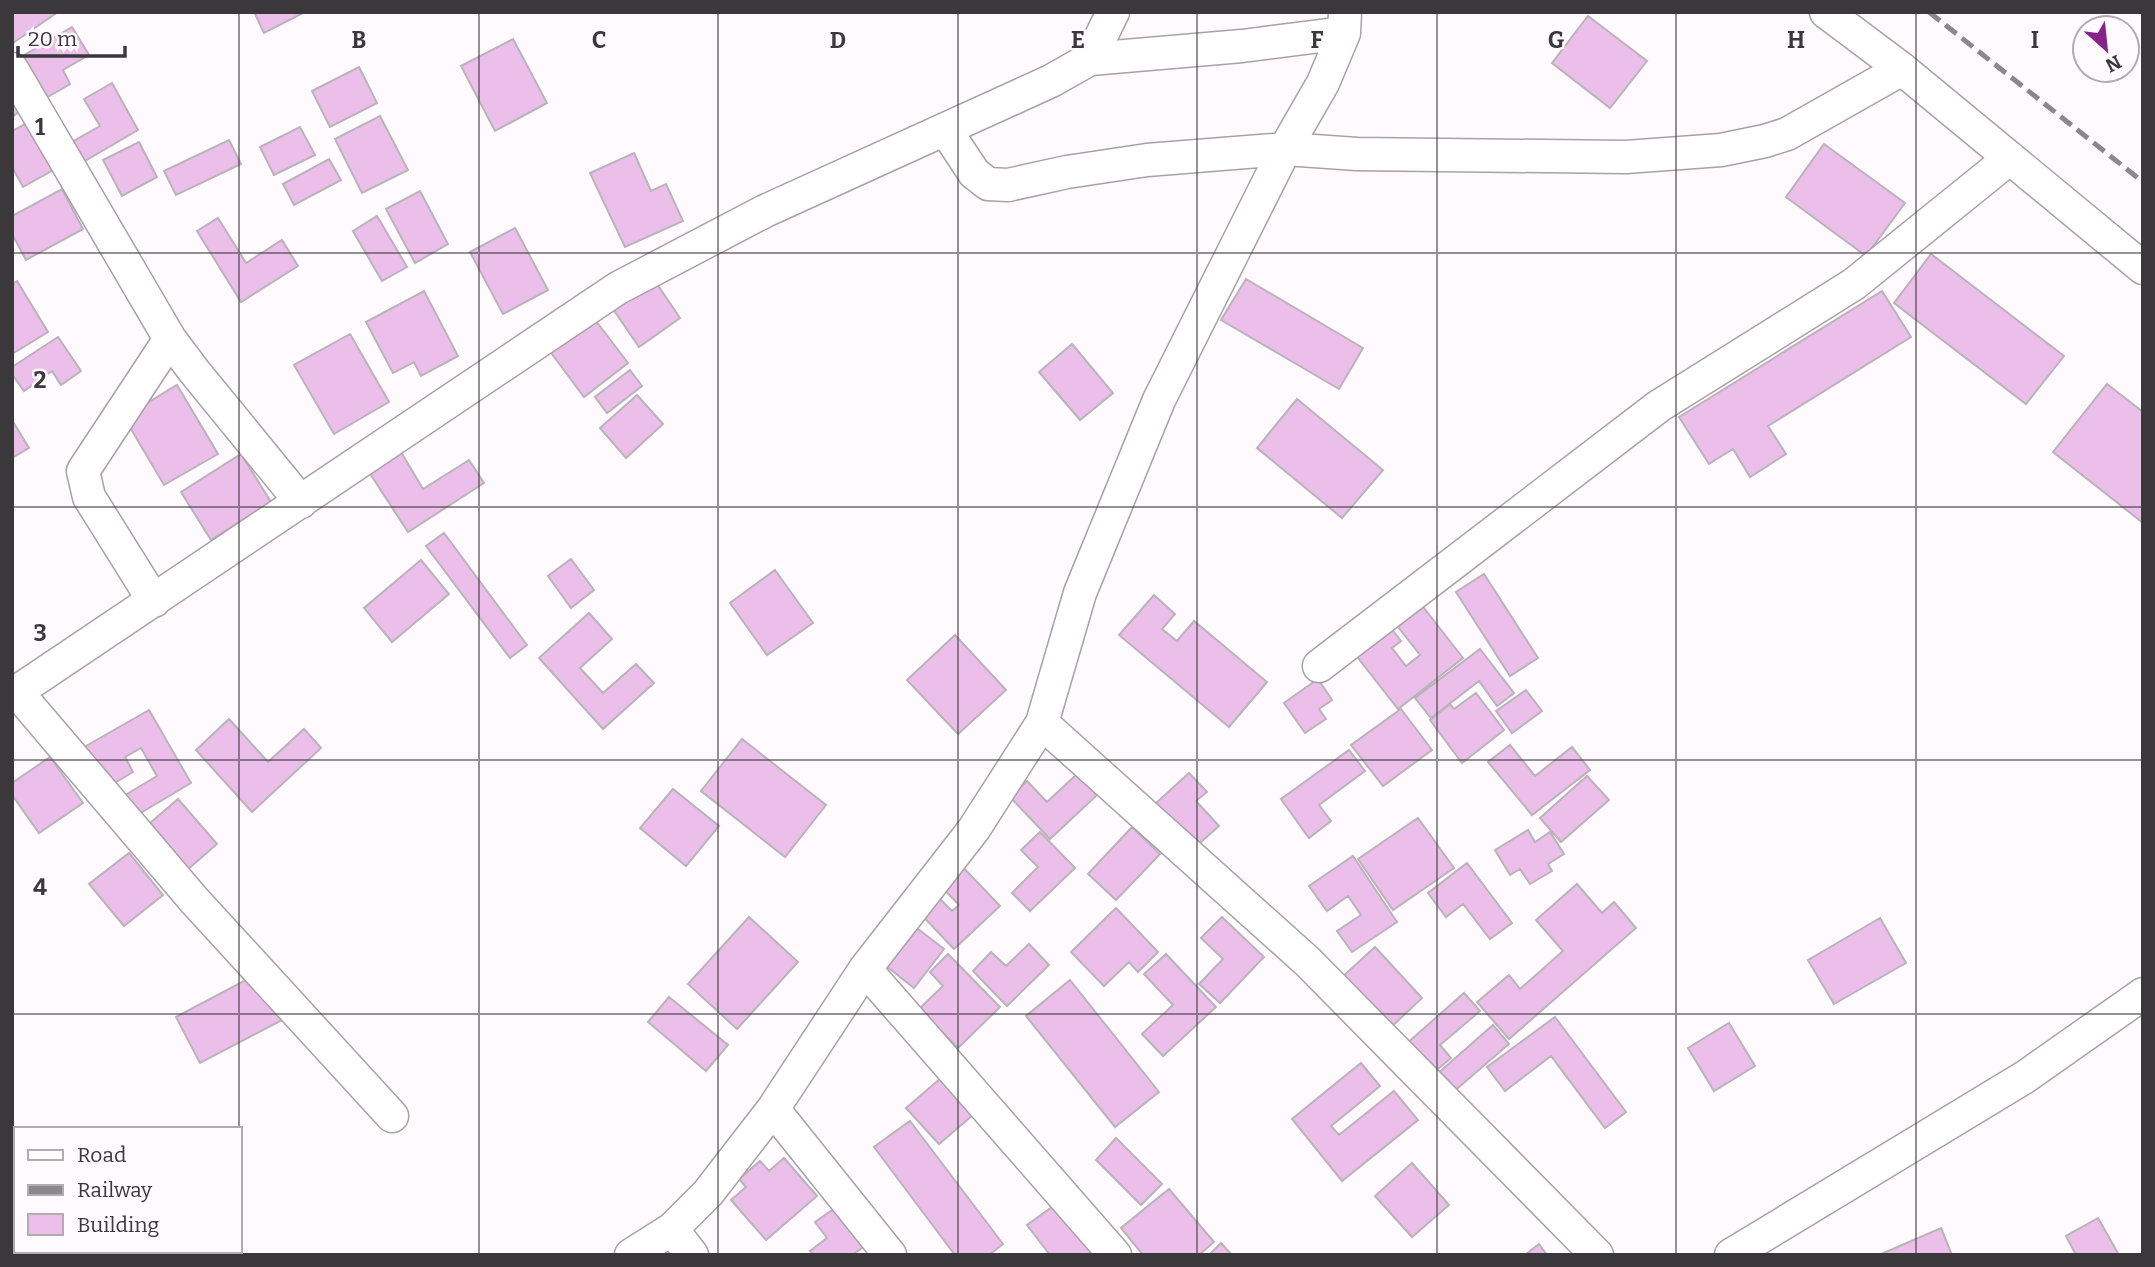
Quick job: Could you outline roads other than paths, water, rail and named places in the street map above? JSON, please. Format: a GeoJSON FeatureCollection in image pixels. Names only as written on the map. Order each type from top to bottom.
{"type":"FeatureCollection","features":[{"type":"Feature","properties":{"kind":"street"},"geometry":{"type":"LineString","coordinates":[[1090,59],[1113,12]]}},
{"type":"Feature","properties":{"kind":"street"},"geometry":{"type":"LineString","coordinates":[[1826,12],[1902,69],[2143,268]]}},
{"type":"Feature","properties":{"kind":"street"},"geometry":{"type":"LineString","coordinates":[[392,1116],[194,900],[15,694],[618,288],[765,211],[1051,81],[1090,59],[1242,46],[1345,22]]}},
{"type":"Feature","properties":{"kind":"street"},"geometry":{"type":"LineString","coordinates":[[631,1255],[672,1229],[708,1193],[773,1109],[865,969],[974,828],[1042,723],[1080,593],[1159,400],[1286,149],[1323,83],[1345,22]]}},
{"type":"Feature","properties":{"kind":"street"},"geometry":{"type":"LineString","coordinates":[[12,69],[170,339],[301,502]]}},
{"type":"Feature","properties":{"kind":"street"},"geometry":{"type":"LineString","coordinates":[[945,129],[974,173],[988,184],[1008,185],[1067,172],[1147,160],[1286,149],[1357,154],[1626,157],[1721,150],[1765,142],[1787,134],[1902,69]]}},
{"type":"Feature","properties":{"kind":"street"},"geometry":{"type":"LineString","coordinates":[[1319,666],[1659,406],[1854,284],[2010,158]]}},
{"type":"Feature","properties":{"kind":"street"},"geometry":{"type":"LineString","coordinates":[[154,601],[89,497],[83,471],[170,339]]}},
{"type":"Feature","properties":{"kind":"street"},"geometry":{"type":"LineString","coordinates":[[1042,723],[1308,962],[1598,1255]]}},
{"type":"Feature","properties":{"kind":"street"},"geometry":{"type":"LineString","coordinates":[[865,969],[1115,1255]]}},
{"type":"Feature","properties":{"kind":"street"},"geometry":{"type":"LineString","coordinates":[[1731,1255],[2025,1077],[2143,994]]}},
{"type":"Feature","properties":{"kind":"street"},"geometry":{"type":"LineString","coordinates":[[773,1109],[890,1255]]}},
{"type":"Feature","properties":{"kind":"street"},"geometry":{"type":"LineString","coordinates":[[672,1229],[692,1255]]}},
{"type":"Feature","properties":{"kind":"railway"},"geometry":{"type":"LineString","coordinates":[[1929,12],[2143,182]]}}]}
